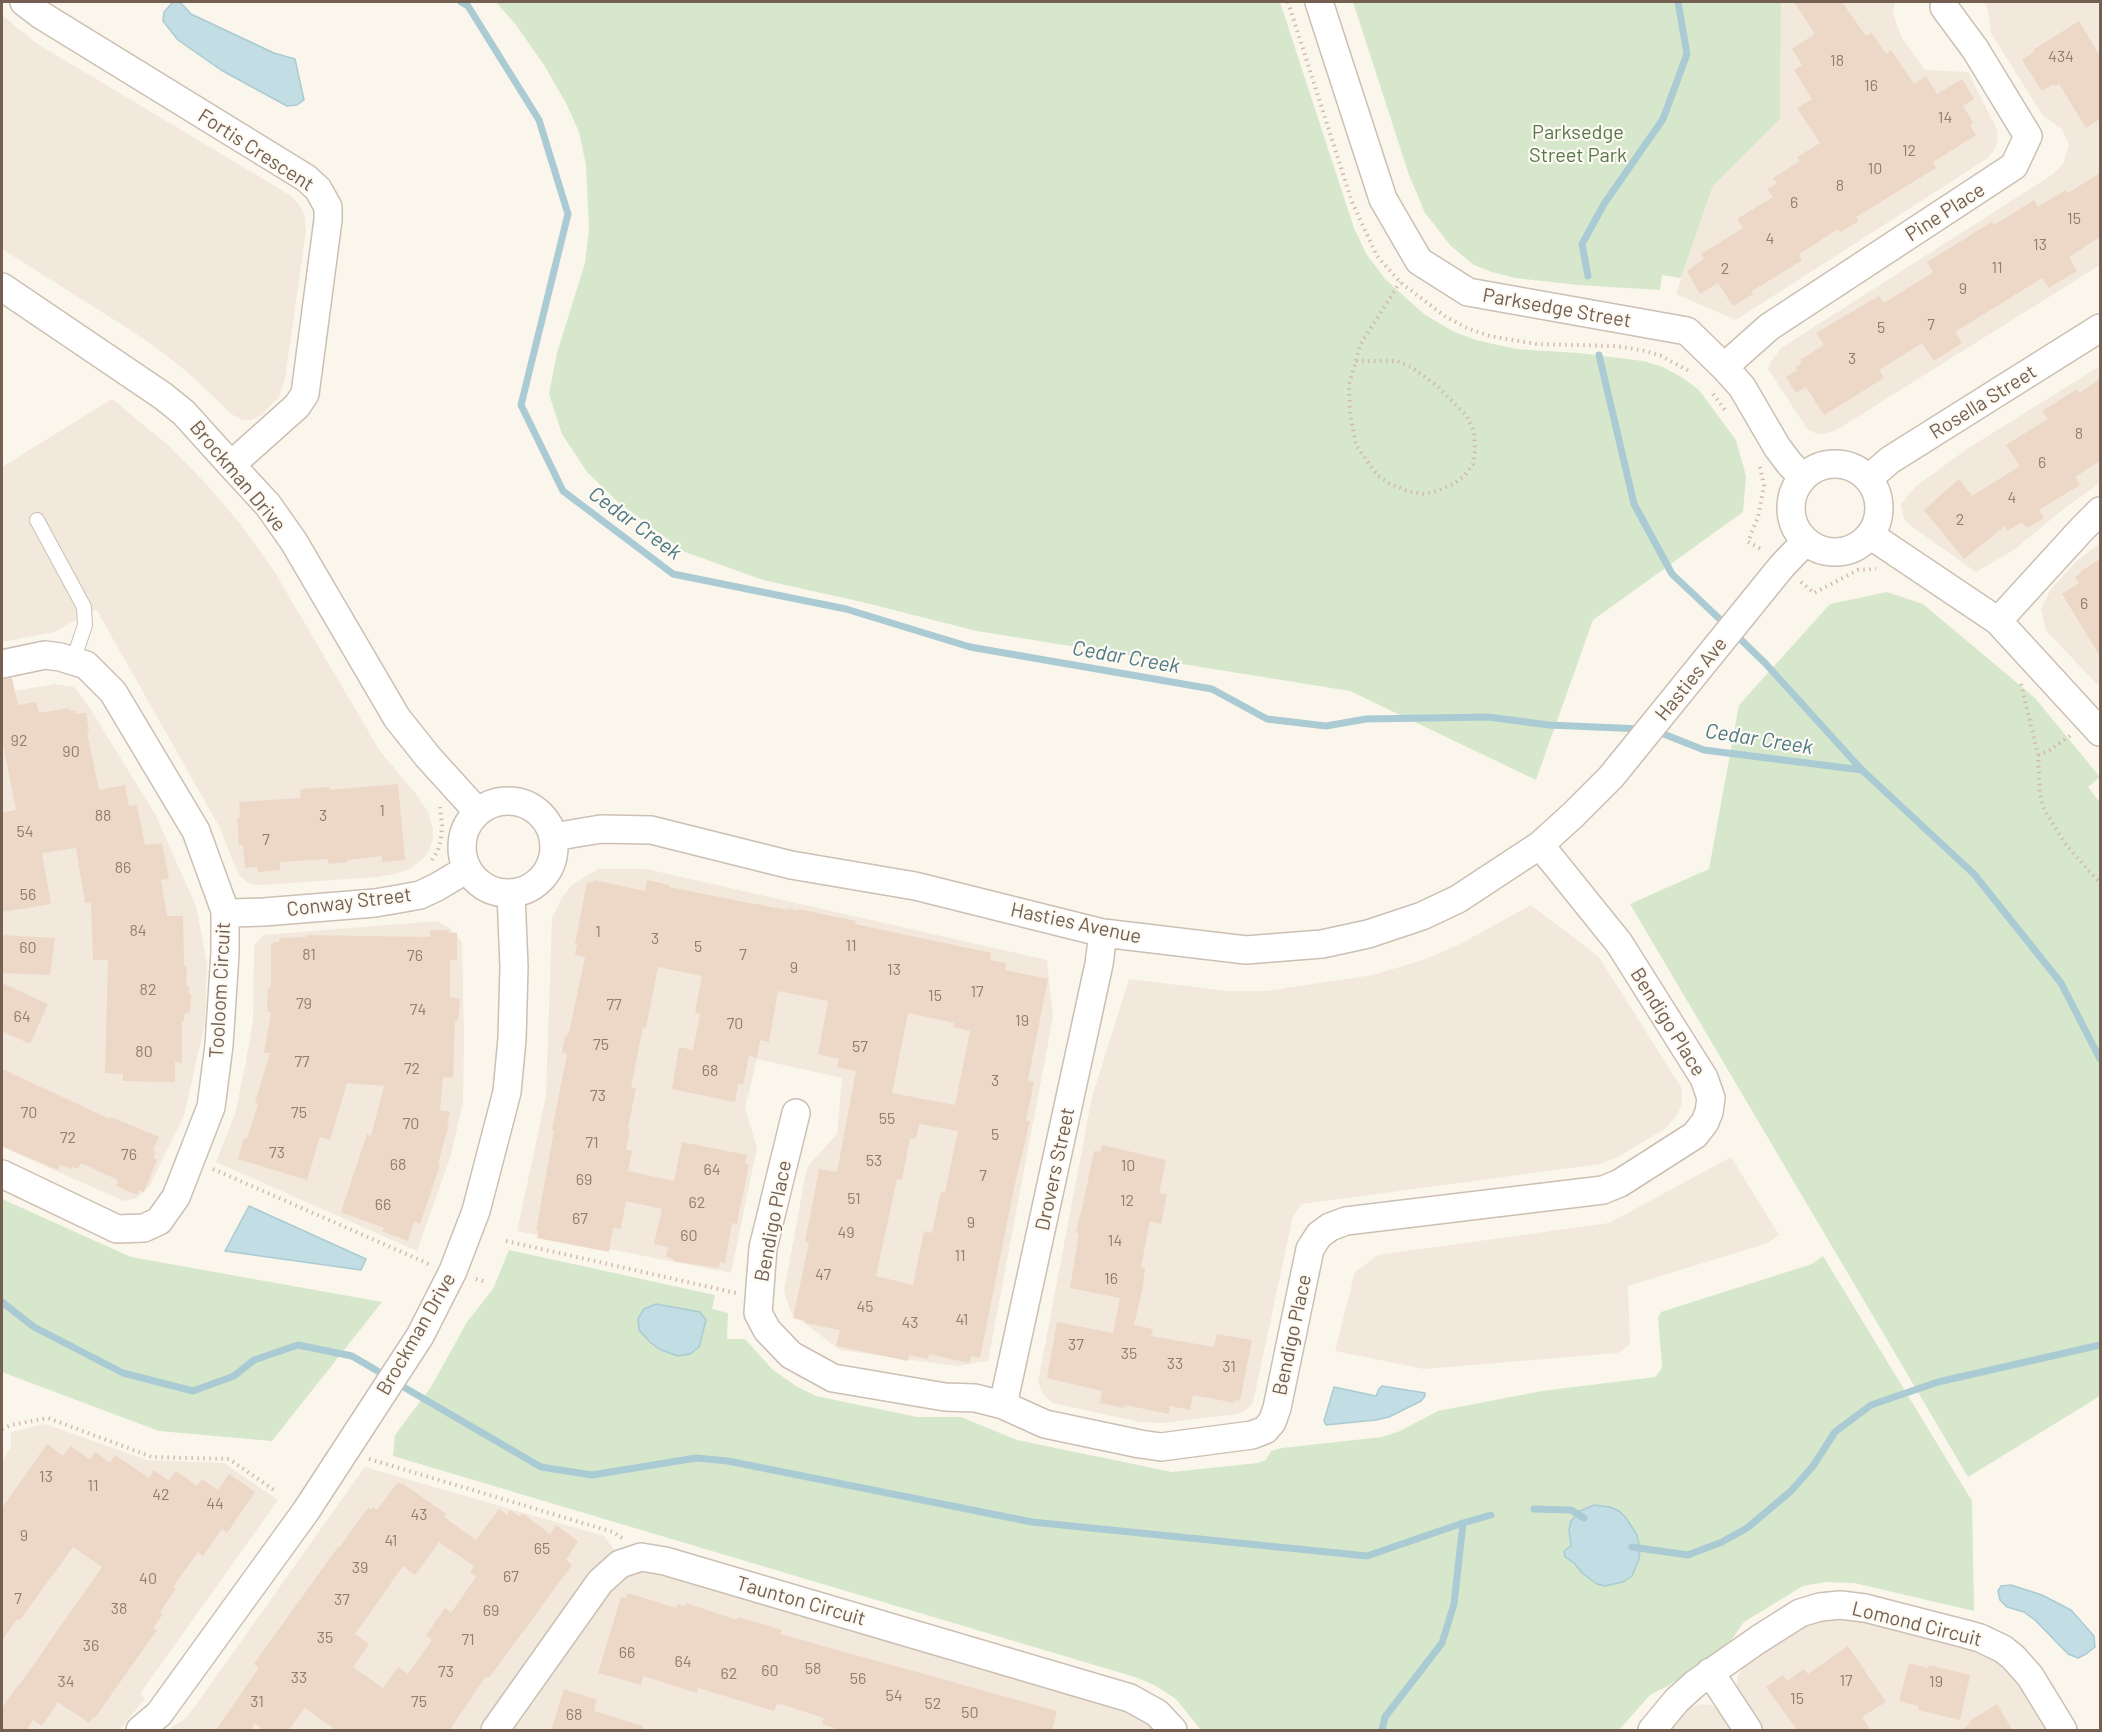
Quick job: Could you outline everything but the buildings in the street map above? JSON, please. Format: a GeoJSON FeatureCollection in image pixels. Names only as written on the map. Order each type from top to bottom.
{"type":"FeatureCollection","features":[{"type":"Feature","properties":{"kind":"street","name":"Fortis Crescent"},"geometry":{"type":"LineString","coordinates":[[24,2],[41,15],[306,178],[318,189],[328,207],[305,394],[297,406],[231,465]]}},
{"type":"Feature","properties":{"kind":"street","name":"Parksedge Street"},"geometry":{"type":"LineString","coordinates":[[1319,2],[1383,199],[1419,261],[1468,292],[1687,331],[1742,387],[1777,447],[1803,478]]}},
{"type":"Feature","properties":{"kind":"street","name":"Pine Place"},"geometry":{"type":"LineString","coordinates":[[1724,367],[1769,327],[2014,166],[2028,136],[1975,49],[1944,7]]}},
{"type":"Feature","properties":{"kind":"street","name":"Brockman Drive"},"geometry":{"type":"LineString","coordinates":[[2,286],[163,396],[184,413],[268,505],[294,542],[397,718],[477,812]]}},
{"type":"Feature","properties":{"kind":"street","name":"Rosella Street"},"geometry":{"type":"LineString","coordinates":[[1868,479],[1890,460],[2100,328]]}},
{"type":"Feature","properties":{"kind":"street"},"geometry":{"type":"LineString","coordinates":[[1836,464],[1859,471],[1875,489],[1879,501],[1879,513],[1870,535],[1862,543],[1840,552],[1816,548],[1806,541],[1799,532],[1792,510],[1797,487],[1803,478],[1813,470],[1836,464]]}},
{"type":"Feature","properties":{"kind":"street"},"geometry":{"type":"LineString","coordinates":[[1998,621],[2100,511]]}},
{"type":"Feature","properties":{"kind":"street"},"geometry":{"type":"LineString","coordinates":[[1870,535],[1998,621],[2095,725]]}},
{"type":"Feature","properties":{"kind":"street","name":"Hasties Ave"},"geometry":{"type":"LineString","coordinates":[[1573,815],[1611,777],[1782,566],[1806,541]]}},
{"type":"Feature","properties":{"kind":"street","name":"Tooloom Circuit"},"geometry":{"type":"LineString","coordinates":[[2,664],[45,655],[73,661],[86,665],[113,692],[196,831],[225,911],[219,1045],[211,1107],[176,1197],[159,1221],[144,1228],[117,1229],[2,1174]]}},
{"type":"Feature","properties":{"kind":"street"},"geometry":{"type":"LineString","coordinates":[[507,800],[522,803],[536,810],[547,822],[553,837],[553,853],[549,867],[539,880],[526,889],[511,893],[498,892],[486,887],[476,879],[467,869],[462,854],[462,838],[467,824],[477,812],[491,803],[507,800]]}},
{"type":"Feature","properties":{"kind":"street","name":"Hasties Avenue"},"geometry":{"type":"LineString","coordinates":[[553,837],[601,829],[651,830],[791,865],[915,886],[1103,933],[1246,950],[1322,944],[1368,934],[1422,916],[1458,899],[1540,845],[1573,815]]}},
{"type":"Feature","properties":{"kind":"street","name":"Bendigo Place"},"geometry":{"type":"LineString","coordinates":[[795,1113],[763,1248],[758,1298],[758,1313],[767,1330],[791,1355],[833,1378],[945,1397],[975,1398],[1003,1405],[1045,1424],[1150,1446],[1161,1447],[1252,1435],[1265,1430],[1272,1422],[1311,1249],[1319,1235],[1330,1227],[1346,1221],[1604,1190],[1620,1184],[1695,1136],[1705,1122],[1711,1098],[1704,1078],[1619,943],[1540,845]]}},
{"type":"Feature","properties":{"kind":"street","name":"Conway Street"},"geometry":{"type":"LineString","coordinates":[[225,911],[232,913],[264,912],[375,903],[404,898],[420,895],[467,869]]}},
{"type":"Feature","properties":{"kind":"street","name":"Brockman Drive"},"geometry":{"type":"LineString","coordinates":[[152,1725],[299,1521],[345,1452],[420,1336],[453,1271],[476,1210],[507,1092],[512,1039],[514,967],[511,893]]}},
{"type":"Feature","properties":{"kind":"street","name":"Drovers Street"},"geometry":{"type":"LineString","coordinates":[[1003,1405],[1096,976],[1103,933]]}},
{"type":"Feature","properties":{"kind":"street","name":"Taunton Circuit"},"geometry":{"type":"LineString","coordinates":[[495,1731],[600,1582],[620,1564],[641,1557],[665,1561],[1130,1698],[1157,1713],[1173,1731]]}},
{"type":"Feature","properties":{"kind":"street","name":"Lomond Circuit"},"geometry":{"type":"LineString","coordinates":[[1652,1731],[1681,1696],[1710,1672],[1800,1613],[1820,1606],[1852,1606],[1966,1634],[2003,1649],[2030,1676],[2063,1731]]}},
{"type":"Feature","properties":{"kind":"street"},"geometry":{"type":"LineString","coordinates":[[1710,1672],[1748,1731]]}},
{"type":"Feature","properties":{"kind":"lane"},"geometry":{"type":"LineString","coordinates":[[37,520],[84,607],[86,624],[73,661]]}},
{"type":"Feature","properties":{"kind":"path"},"geometry":{"type":"LineString","coordinates":[[1356,361],[1397,361],[1411,367],[1436,385],[1467,416],[1474,432],[1473,464],[1455,483],[1424,494],[1407,491],[1377,475],[1356,445],[1350,414],[1349,384],[1360,345],[1400,282]]}},
{"type":"Feature","properties":{"kind":"path"},"geometry":{"type":"LineString","coordinates":[[1749,542],[1757,545]]}},
{"type":"Feature","properties":{"kind":"path"},"geometry":{"type":"LineString","coordinates":[[1805,586],[1814,593],[1858,570],[1874,568],[1881,570]]}},
{"type":"Feature","properties":{"kind":"path"},"geometry":{"type":"LineString","coordinates":[[2018,676],[2038,755],[2040,795],[2050,822],[2066,845],[2100,883]]}},
{"type":"Feature","properties":{"kind":"path"},"geometry":{"type":"LineString","coordinates":[[2038,755],[2095,725]]}},
{"type":"Feature","properties":{"kind":"path"},"geometry":{"type":"LineString","coordinates":[[429,864],[438,850],[441,839],[441,810],[438,803]]}},
{"type":"Feature","properties":{"kind":"path"},"geometry":{"type":"LineString","coordinates":[[191,1159],[421,1262],[488,1282]]}},
{"type":"Feature","properties":{"kind":"path"},"geometry":{"type":"LineString","coordinates":[[506,1241],[758,1298]]}},
{"type":"Feature","properties":{"kind":"path"},"geometry":{"type":"LineString","coordinates":[[2,1429],[48,1418],[152,1457],[229,1459],[274,1490]]}},
{"type":"Feature","properties":{"kind":"path"},"geometry":{"type":"LineString","coordinates":[[345,1452],[613,1532],[624,1539]]}},
{"type":"Feature","properties":{"kind":"shaded area"},"geometry":{"type":"Polygon","coordinates":[[[1781,2],[1895,2],[1893,14],[1902,38],[1925,70],[1968,72],[1997,129],[1998,139],[1995,149],[1988,158],[1736,320],[1676,294],[1713,186],[1780,119],[1781,2]]]}},
{"type":"Feature","properties":{"kind":"shaded area"},"geometry":{"type":"Polygon","coordinates":[[[1983,2],[2100,2],[2100,265],[1835,431],[1815,433],[1808,430],[1768,369],[1781,348],[2052,175],[2063,164],[2069,144],[2061,128],[2043,116],[1991,33],[1987,7],[1983,2]]]}},
{"type":"Feature","properties":{"kind":"shaded area"},"geometry":{"type":"Polygon","coordinates":[[[2,15],[36,43],[288,194],[299,204],[305,217],[306,231],[285,379],[279,397],[261,415],[252,420],[242,420],[233,415],[187,372],[154,346],[2,249],[2,15]]]}},
{"type":"Feature","properties":{"kind":"shaded area"},"geometry":{"type":"Polygon","coordinates":[[[2100,366],[2100,483],[2066,507],[2015,549],[1976,572],[1904,519],[1901,504],[1915,487],[1967,449],[2100,366]]]}},
{"type":"Feature","properties":{"kind":"shaded area"},"geometry":{"type":"Polygon","coordinates":[[[112,399],[169,446],[208,486],[242,526],[274,571],[380,751],[428,812],[433,829],[433,839],[423,859],[410,869],[378,877],[250,884],[241,877],[235,867],[220,828],[96,609],[54,632],[2,642],[2,467],[112,399]]]}},
{"type":"Feature","properties":{"kind":"shaded area"},"geometry":{"type":"Polygon","coordinates":[[[2100,543],[2100,687],[2046,631],[2041,609],[2051,589],[2077,561],[2100,543]]]}},
{"type":"Feature","properties":{"kind":"shaded area"},"geometry":{"type":"Polygon","coordinates":[[[55,684],[74,687],[86,702],[155,814],[196,906],[207,964],[205,1023],[184,1116],[150,1185],[137,1198],[124,1201],[2,1147],[2,693],[55,684]]]}},
{"type":"Feature","properties":{"kind":"shaded area"},"geometry":{"type":"Polygon","coordinates":[[[598,869],[646,869],[1047,960],[1053,1017],[988,1361],[957,1366],[840,1350],[791,1313],[784,1291],[807,1167],[837,1134],[842,1078],[757,1059],[745,1108],[757,1148],[731,1273],[517,1231],[546,1096],[552,918],[562,898],[572,885],[598,869]]]}},
{"type":"Feature","properties":{"kind":"shaded area"},"geometry":{"type":"Polygon","coordinates":[[[1531,905],[1599,957],[1682,1089],[1682,1104],[1666,1128],[1616,1158],[1600,1164],[1302,1204],[1293,1216],[1253,1403],[1245,1411],[1237,1414],[1163,1423],[1140,1422],[1052,1403],[1042,1392],[1038,1382],[1092,1097],[1129,979],[1226,991],[1267,991],[1373,975],[1426,959],[1462,943],[1531,905]]]}},
{"type":"Feature","properties":{"kind":"shaded area"},"geometry":{"type":"Polygon","coordinates":[[[437,921],[450,928],[462,942],[463,1102],[451,1155],[417,1251],[216,1162],[235,1114],[245,1067],[253,1020],[254,946],[263,935],[437,921]]]}},
{"type":"Feature","properties":{"kind":"shaded area"},"geometry":{"type":"Polygon","coordinates":[[[1731,1157],[1779,1235],[1768,1243],[1628,1286],[1630,1344],[1618,1353],[1424,1369],[1335,1351],[1355,1272],[1378,1255],[1609,1223],[1731,1157]]]}},
{"type":"Feature","properties":{"kind":"shaded area"},"geometry":{"type":"Polygon","coordinates":[[[45,1424],[147,1460],[224,1463],[278,1500],[140,1694],[145,1699],[119,1730],[2,1730],[2,1461],[11,1447],[11,1432],[45,1424]]]}},
{"type":"Feature","properties":{"kind":"shaded area"},"geometry":{"type":"Polygon","coordinates":[[[365,1467],[604,1536],[616,1552],[484,1730],[169,1730],[183,1721],[190,1713],[365,1467]]]}},
{"type":"Feature","properties":{"kind":"shaded area"},"geometry":{"type":"Polygon","coordinates":[[[647,1568],[1126,1708],[1161,1730],[506,1730],[614,1580],[647,1568]]]}},
{"type":"Feature","properties":{"kind":"shaded area"},"geometry":{"type":"Polygon","coordinates":[[[1847,1615],[1984,1651],[2016,1676],[2051,1730],[1759,1730],[1737,1689],[1737,1679],[1743,1665],[1809,1622],[1847,1615]]]}},
{"type":"Feature","properties":{"kind":"shaded area"},"geometry":{"type":"Polygon","coordinates":[[[1701,1704],[1711,1705],[1724,1713],[1736,1730],[1664,1730],[1689,1707],[1701,1704]]]}},
{"type":"Feature","properties":{"kind":"green space"},"geometry":{"type":"Polygon","coordinates":[[[496,2],[1280,2],[1354,228],[1367,255],[1386,280],[1424,314],[1454,332],[1476,340],[1515,349],[1579,353],[1643,361],[1663,367],[1683,378],[1699,390],[1736,440],[1746,476],[1743,512],[1593,620],[1536,780],[1350,691],[977,631],[763,580],[685,552],[618,502],[587,472],[562,434],[549,394],[557,353],[585,263],[589,229],[586,165],[579,132],[566,103],[544,65],[516,25],[496,2]]]}},
{"type":"Feature","properties":{"kind":"green space","name":"Parksedge Street Park"},"geometry":{"type":"Polygon","coordinates":[[[1353,2],[1781,2],[1780,119],[1713,186],[1681,278],[1662,275],[1660,290],[1578,285],[1515,278],[1492,272],[1474,265],[1451,246],[1425,213],[1409,175],[1353,2]]]}},
{"type":"Feature","properties":{"kind":"green space"},"geometry":{"type":"Polygon","coordinates":[[[1887,592],[1923,604],[2035,698],[2100,777],[2088,787],[2098,800],[2100,799],[2100,1396],[1968,1477],[1630,904],[1709,869],[1739,705],[1830,604],[1887,592]]]}},
{"type":"Feature","properties":{"kind":"green space"},"geometry":{"type":"Polygon","coordinates":[[[2,1199],[131,1257],[382,1302],[272,1441],[159,1431],[2,1372],[2,1199]]]}},
{"type":"Feature","properties":{"kind":"green space"},"geometry":{"type":"Polygon","coordinates":[[[509,1250],[715,1295],[712,1309],[728,1313],[727,1339],[745,1339],[773,1370],[816,1396],[917,1417],[961,1417],[1017,1440],[1172,1472],[1258,1463],[1266,1460],[1271,1451],[1282,1448],[1382,1437],[1400,1431],[1438,1411],[1542,1391],[1655,1377],[1662,1366],[1658,1318],[1661,1312],[1812,1264],[1823,1256],[1972,1501],[1974,1611],[1854,1583],[1826,1582],[1803,1586],[1744,1622],[1731,1640],[1719,1650],[1668,1686],[1650,1695],[1619,1730],[1201,1730],[1176,1699],[1138,1678],[393,1456],[395,1435],[431,1387],[467,1322],[493,1289],[509,1250]]]}},
{"type":"Feature","properties":{"kind":"water"},"geometry":{"type":"Polygon","coordinates":[[[173,2],[181,3],[191,14],[274,53],[295,59],[304,100],[297,105],[287,106],[221,70],[178,40],[163,21],[164,12],[173,2]]]}},
{"type":"Feature","properties":{"kind":"water"},"geometry":{"type":"Polygon","coordinates":[[[249,1206],[366,1259],[361,1270],[225,1251],[249,1206]]]}},
{"type":"Feature","properties":{"kind":"water"},"geometry":{"type":"Polygon","coordinates":[[[656,1304],[700,1312],[706,1320],[699,1347],[690,1354],[678,1356],[661,1350],[651,1343],[639,1330],[638,1319],[644,1309],[656,1304]]]}},
{"type":"Feature","properties":{"kind":"water"},"geometry":{"type":"Polygon","coordinates":[[[1382,1386],[1425,1393],[1425,1396],[1421,1401],[1389,1417],[1326,1425],[1324,1421],[1334,1387],[1376,1396],[1382,1386]]]}},
{"type":"Feature","properties":{"kind":"water"},"geometry":{"type":"Polygon","coordinates":[[[1594,1505],[1619,1511],[1637,1535],[1639,1559],[1632,1576],[1623,1582],[1605,1586],[1597,1584],[1565,1557],[1564,1551],[1571,1546],[1569,1530],[1571,1521],[1580,1511],[1594,1505]]]}},
{"type":"Feature","properties":{"kind":"water"},"geometry":{"type":"Polygon","coordinates":[[[2011,1585],[2042,1595],[2071,1610],[2094,1636],[2095,1647],[2078,1658],[2068,1654],[2036,1621],[2024,1612],[2007,1607],[2000,1600],[1998,1591],[2001,1586],[2011,1585]]]}},
{"type":"Feature","properties":{"kind":"waterway","name":"Cedar Creek"},"geometry":{"type":"LineString","coordinates":[[461,2],[468,6],[539,120],[568,214],[521,405],[563,491],[673,574],[846,609],[970,647],[1212,689],[1267,719],[1326,726],[1366,719],[1488,717],[1549,725],[1642,729]]}},
{"type":"Feature","properties":{"kind":"waterway"},"geometry":{"type":"LineString","coordinates":[[1588,276],[1582,244],[1604,204],[1663,119],[1687,54],[1678,2]]}},
{"type":"Feature","properties":{"kind":"waterway"},"geometry":{"type":"LineString","coordinates":[[1599,355],[1634,504],[1672,574],[1726,625]]}},
{"type":"Feature","properties":{"kind":"waterway"},"geometry":{"type":"LineString","coordinates":[[1734,633],[1765,663],[1861,769]]}},
{"type":"Feature","properties":{"kind":"waterway","name":"Cedar Creek"},"geometry":{"type":"LineString","coordinates":[[1656,731],[1704,750],[1862,770],[1974,874],[2061,983],[2100,1059]]}},
{"type":"Feature","properties":{"kind":"waterway"},"geometry":{"type":"LineString","coordinates":[[2,1302],[34,1327],[123,1373],[193,1391],[234,1376],[254,1360],[298,1345],[352,1356],[386,1376]]}},
{"type":"Feature","properties":{"kind":"waterway"},"geometry":{"type":"LineString","coordinates":[[1632,1547],[1688,1555],[1722,1542],[1747,1528],[1791,1491],[1813,1466],[1835,1432],[1871,1405],[1938,1382],[2100,1345]]}},
{"type":"Feature","properties":{"kind":"waterway"},"geometry":{"type":"LineString","coordinates":[[395,1382],[541,1467],[592,1475],[696,1458],[728,1461],[1032,1522],[1367,1556],[1463,1523]]}},
{"type":"Feature","properties":{"kind":"waterway"},"geometry":{"type":"LineString","coordinates":[[1534,1509],[1571,1510],[1584,1518]]}},
{"type":"Feature","properties":{"kind":"waterway"},"geometry":{"type":"LineString","coordinates":[[1382,1730],[1385,1717],[1442,1643],[1454,1604],[1463,1523],[1491,1515]]}}]}
